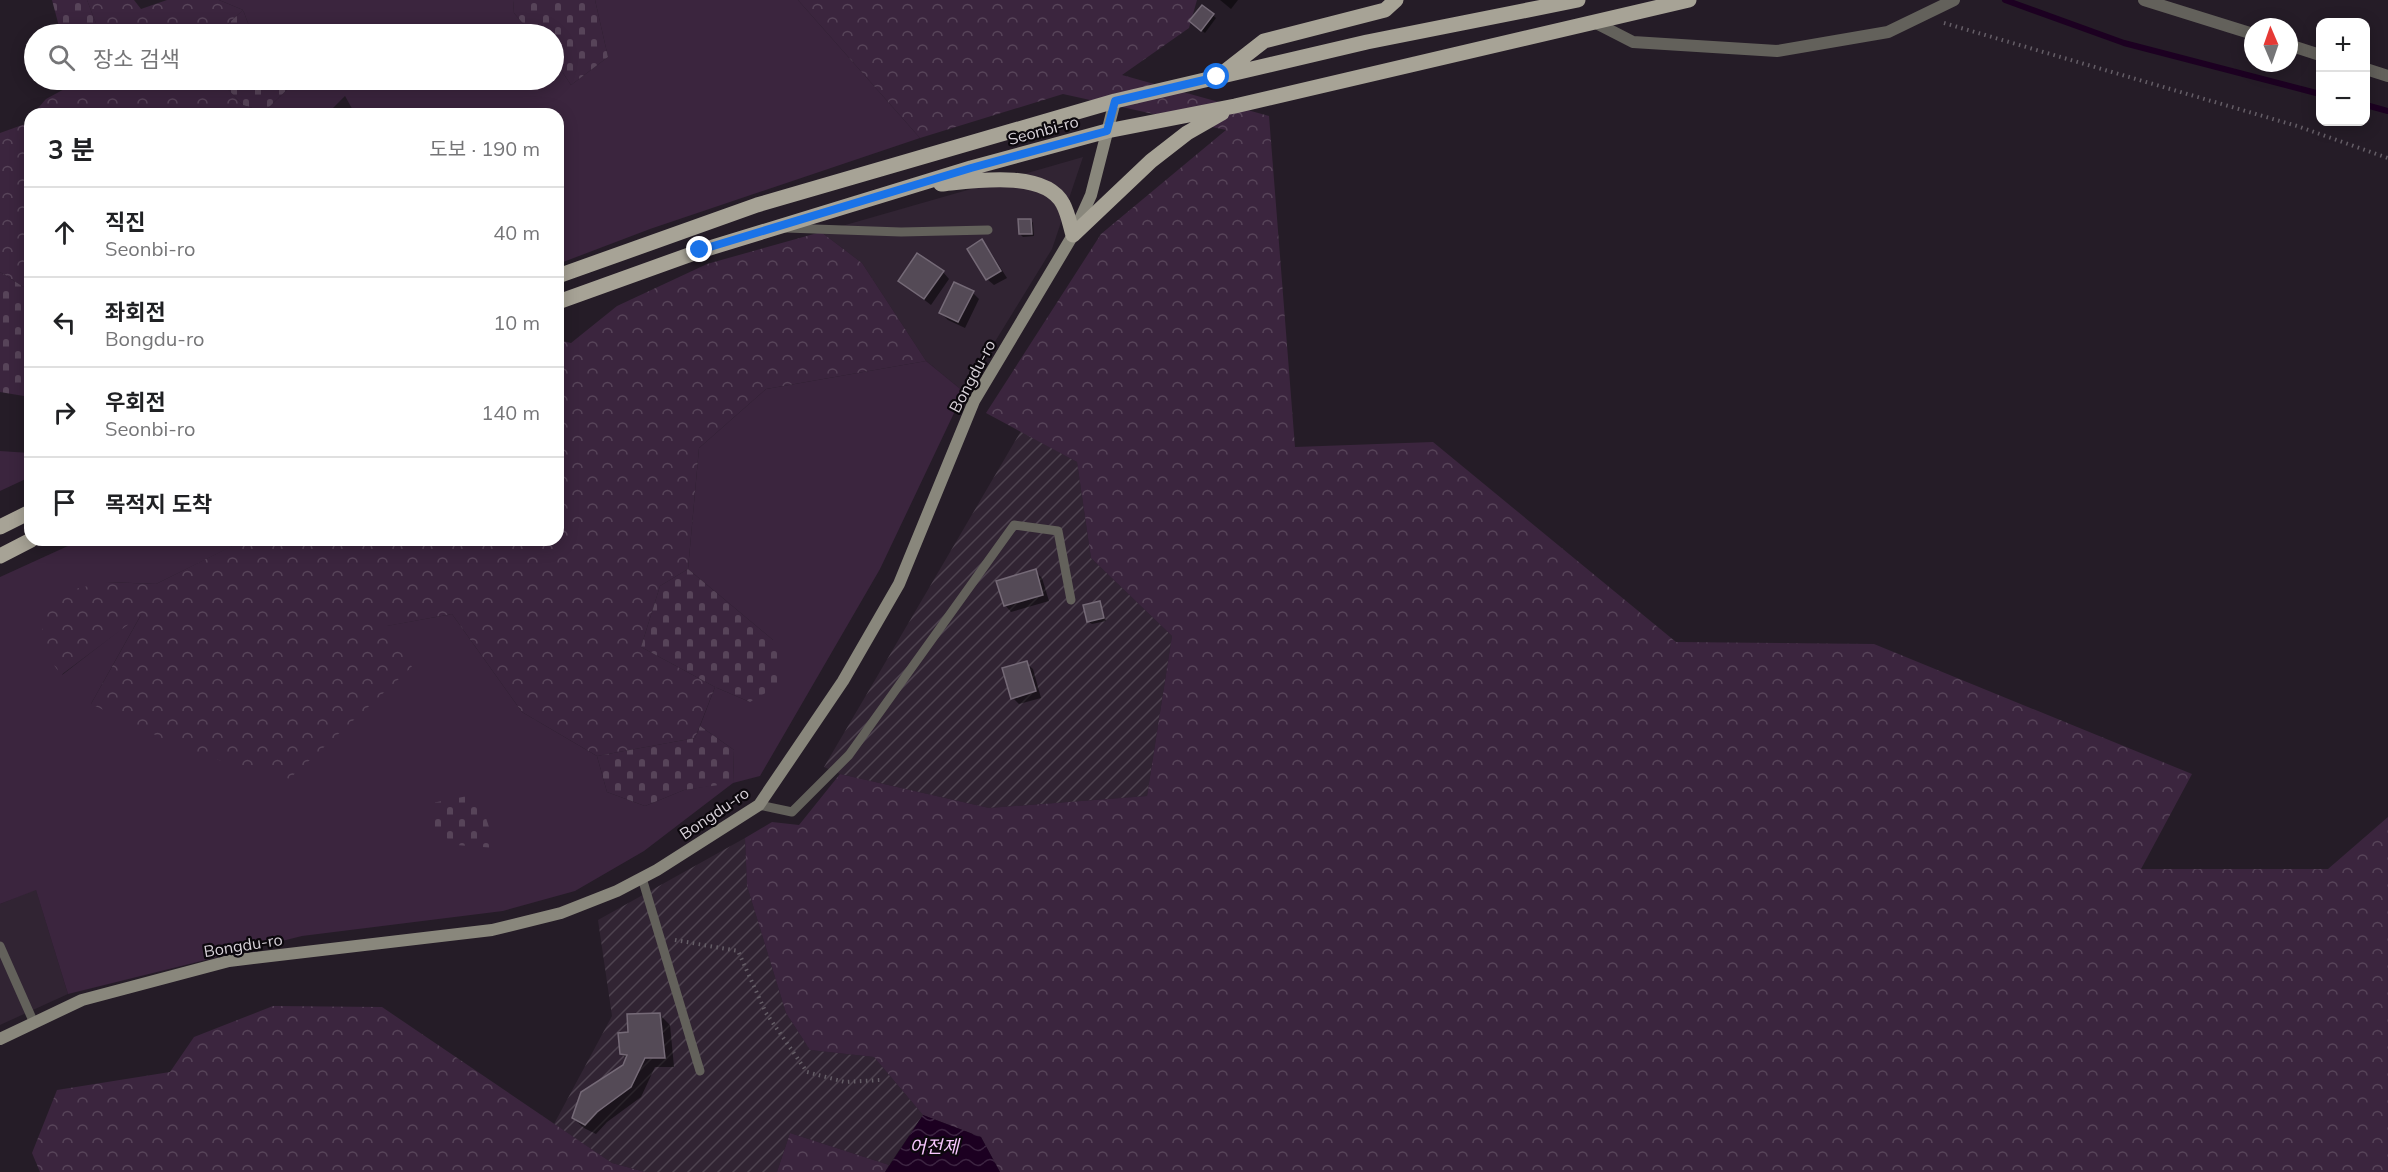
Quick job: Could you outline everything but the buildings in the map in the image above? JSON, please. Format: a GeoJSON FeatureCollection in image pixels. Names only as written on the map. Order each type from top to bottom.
{"type":"FeatureCollection","features":[{"type":"Feature","properties":{"kind":"main road"},"geometry":{"type":"LineString","coordinates":[[1217,77],[1264,41],[1385,10],[1396,0]]}},
{"type":"Feature","properties":{"kind":"main road","name":"Seonbi-ro"},"geometry":{"type":"LineString","coordinates":[[564,274],[757,205],[1115,101],[1367,42],[1578,0]]}},
{"type":"Feature","properties":{"kind":"main road","name":"Seonbi-ro"},"geometry":{"type":"LineString","coordinates":[[564,300],[700,250],[1107,131],[1235,106],[1689,0]]}},
{"type":"Feature","properties":{"kind":"main road","name":"Bongdu-ro"},"geometry":{"type":"LineString","coordinates":[[0,1039],[82,1000],[229,961],[503,927],[561,913],[617,891],[642,878],[759,804],[843,681],[899,584],[974,400],[1073,235],[1092,195],[1115,101]]}},
{"type":"Feature","properties":{"kind":"main road"},"geometry":{"type":"LineString","coordinates":[[906,188],[972,181],[1025,180],[1049,190],[1063,202],[1073,235],[1160,154],[1187,133],[1235,106]]}},
{"type":"Feature","properties":{"kind":"main road"},"geometry":{"type":"LineString","coordinates":[[0,527],[24,515]]}},
{"type":"Feature","properties":{"kind":"main road"},"geometry":{"type":"LineString","coordinates":[[0,556],[24,544]]}},
{"type":"Feature","properties":{"kind":"street"},"geometry":{"type":"LineString","coordinates":[[2144,0],[2244,31]]}},
{"type":"Feature","properties":{"kind":"street"},"geometry":{"type":"LineString","coordinates":[[1594,22],[1633,42],[1777,51],[1888,32],[1951,1]]}},
{"type":"Feature","properties":{"kind":"street"},"geometry":{"type":"LineString","coordinates":[[2298,48],[2316,54]]}},
{"type":"Feature","properties":{"kind":"street"},"geometry":{"type":"LineString","coordinates":[[2370,70],[2388,76]]}},
{"type":"Feature","properties":{"kind":"lane"},"geometry":{"type":"LineString","coordinates":[[775,228],[901,232],[988,230]]}},
{"type":"Feature","properties":{"kind":"lane"},"geometry":{"type":"LineString","coordinates":[[759,804],[792,812],[849,756],[1014,525],[1058,531],[1071,600]]}},
{"type":"Feature","properties":{"kind":"lane"},"geometry":{"type":"LineString","coordinates":[[642,878],[700,1071]]}},
{"type":"Feature","properties":{"kind":"lane"},"geometry":{"type":"LineString","coordinates":[[0,946],[34,1023]]}},
{"type":"Feature","properties":{"kind":"path"},"geometry":{"type":"LineString","coordinates":[[1916,18],[1953,25],[2130,76],[2297,126],[2388,158]]}},
{"type":"Feature","properties":{"kind":"path"},"geometry":{"type":"LineString","coordinates":[[660,937],[738,951],[766,1013],[807,1072],[845,1082],[880,1080]]}},
{"type":"Feature","properties":{"kind":"shaded area"},"geometry":{"type":"Polygon","coordinates":[[[1083,157],[1052,249],[964,392],[926,361],[862,263],[821,232],[1083,157]]]}},
{"type":"Feature","properties":{"kind":"shaded area"},"geometry":{"type":"Polygon","coordinates":[[[1021,431],[1077,462],[1091,558],[1172,636],[1147,796],[989,808],[840,774],[824,767],[1021,431]]]}},
{"type":"Feature","properties":{"kind":"shaded area"},"geometry":{"type":"Polygon","coordinates":[[[745,838],[747,886],[786,1013],[810,1050],[874,1057],[923,1115],[889,1165],[790,1133],[777,1172],[645,1172],[612,1163],[554,1124],[612,1016],[598,920],[745,838]]]}},
{"type":"Feature","properties":{"kind":"shaded area"},"geometry":{"type":"Polygon","coordinates":[[[36,889],[68,994],[0,1025],[0,904],[36,889]]]}},
{"type":"Feature","properties":{"kind":"green space"},"geometry":{"type":"Polygon","coordinates":[[[52,0],[87,0],[96,24],[58,24],[52,0]]]}},
{"type":"Feature","properties":{"kind":"green space"},"geometry":{"type":"Polygon","coordinates":[[[87,0],[134,0],[141,9],[167,0],[219,0],[243,10],[228,24],[96,24],[87,0]]]}},
{"type":"Feature","properties":{"kind":"green space"},"geometry":{"type":"Polygon","coordinates":[[[219,0],[513,0],[514,13],[523,24],[248,24],[243,10],[219,0]]]}},
{"type":"Feature","properties":{"kind":"green space"},"geometry":{"type":"Polygon","coordinates":[[[513,0],[595,0],[608,57],[571,85],[564,74],[564,24],[523,24],[514,13],[513,0]]]}},
{"type":"Feature","properties":{"kind":"green space"},"geometry":{"type":"Polygon","coordinates":[[[595,0],[798,0],[920,138],[650,229],[564,262],[564,108],[352,108],[345,96],[333,108],[268,108],[287,90],[564,90],[564,74],[571,85],[608,57],[595,0]]]}},
{"type":"Feature","properties":{"kind":"green space"},"geometry":{"type":"Polygon","coordinates":[[[798,0],[1197,0],[1189,28],[1122,75],[1269,116],[1295,447],[1433,442],[1676,642],[1874,644],[2192,774],[2141,869],[2328,869],[2388,817],[2388,1172],[1000,1172],[981,1137],[923,1115],[874,1057],[810,1050],[786,1013],[747,886],[745,838],[772,822],[799,825],[840,774],[989,808],[1147,796],[1172,636],[1091,558],[1077,462],[986,413],[1101,234],[1226,130],[1063,94],[920,138],[798,0]]]}},
{"type":"Feature","properties":{"kind":"green space"},"geometry":{"type":"Polygon","coordinates":[[[243,10],[248,24],[228,24],[243,10]]]}},
{"type":"Feature","properties":{"kind":"green space"},"geometry":{"type":"Polygon","coordinates":[[[63,90],[229,90],[243,105],[252,108],[38,108],[46,99],[63,90]]]}},
{"type":"Feature","properties":{"kind":"green space"},"geometry":{"type":"Polygon","coordinates":[[[229,90],[287,90],[268,108],[252,108],[243,105],[229,90]]]}},
{"type":"Feature","properties":{"kind":"green space"},"geometry":{"type":"Polygon","coordinates":[[[24,124],[24,287],[0,272],[0,133],[24,124]]]}},
{"type":"Feature","properties":{"kind":"green space"},"geometry":{"type":"Polygon","coordinates":[[[821,232],[862,263],[926,361],[766,389],[699,448],[688,569],[660,586],[641,647],[715,687],[695,738],[597,756],[522,712],[452,614],[387,626],[412,667],[289,779],[193,753],[91,704],[141,615],[61,675],[39,644],[51,594],[107,582],[156,584],[232,546],[564,546],[564,341],[571,343],[617,306],[707,264],[821,232]]]}},
{"type":"Feature","properties":{"kind":"green space"},"geometry":{"type":"Polygon","coordinates":[[[0,272],[24,287],[24,396],[0,392],[0,272]]]}},
{"type":"Feature","properties":{"kind":"green space"},"geometry":{"type":"Polygon","coordinates":[[[926,361],[964,392],[880,569],[760,776],[733,783],[644,851],[575,891],[503,911],[302,936],[68,994],[36,890],[0,904],[0,577],[68,546],[233,546],[156,584],[107,582],[62,675],[142,613],[91,704],[386,626],[452,614],[522,712],[597,756],[607,792],[645,806],[684,790],[733,782],[734,750],[700,726],[715,687],[750,702],[773,640],[688,569],[699,448],[766,389],[926,361]]]}},
{"type":"Feature","properties":{"kind":"green space"},"geometry":{"type":"Polygon","coordinates":[[[0,451],[24,453],[24,480],[0,491],[0,451]]]}},
{"type":"Feature","properties":{"kind":"green space"},"geometry":{"type":"Polygon","coordinates":[[[688,569],[773,640],[786,681],[750,702],[715,687],[641,647],[660,586],[688,569]]]}},
{"type":"Feature","properties":{"kind":"green space"},"geometry":{"type":"Polygon","coordinates":[[[700,726],[734,750],[733,783],[684,790],[645,806],[607,792],[597,756],[695,738],[700,726]]]}},
{"type":"Feature","properties":{"kind":"green space"},"geometry":{"type":"Polygon","coordinates":[[[478,794],[496,848],[456,845],[429,825],[432,803],[478,794]]]}},
{"type":"Feature","properties":{"kind":"green space"},"geometry":{"type":"Polygon","coordinates":[[[273,1006],[382,1007],[612,1163],[645,1172],[40,1172],[32,1153],[57,1090],[170,1072],[194,1037],[273,1006]]]}},
{"type":"Feature","properties":{"kind":"green space"},"geometry":{"type":"Polygon","coordinates":[[[790,1133],[889,1165],[885,1172],[777,1172],[790,1133]]]}},
{"type":"Feature","properties":{"kind":"water","name":"어전제"},"geometry":{"type":"Polygon","coordinates":[[[923,1115],[981,1137],[1000,1172],[885,1172],[923,1115]]]}},
{"type":"Feature","properties":{"kind":"waterway"},"geometry":{"type":"LineString","coordinates":[[2005,0],[2124,43],[2316,93]]}},
{"type":"Feature","properties":{"kind":"waterway"},"geometry":{"type":"LineString","coordinates":[[2370,106],[2388,111]]}},
{"type":"Feature","properties":{"kind":"route"},"geometry":{"type":"LineString","coordinates":[[700,250],[971,168],[1107,131],[1115,101],[1217,77]]}}]}
